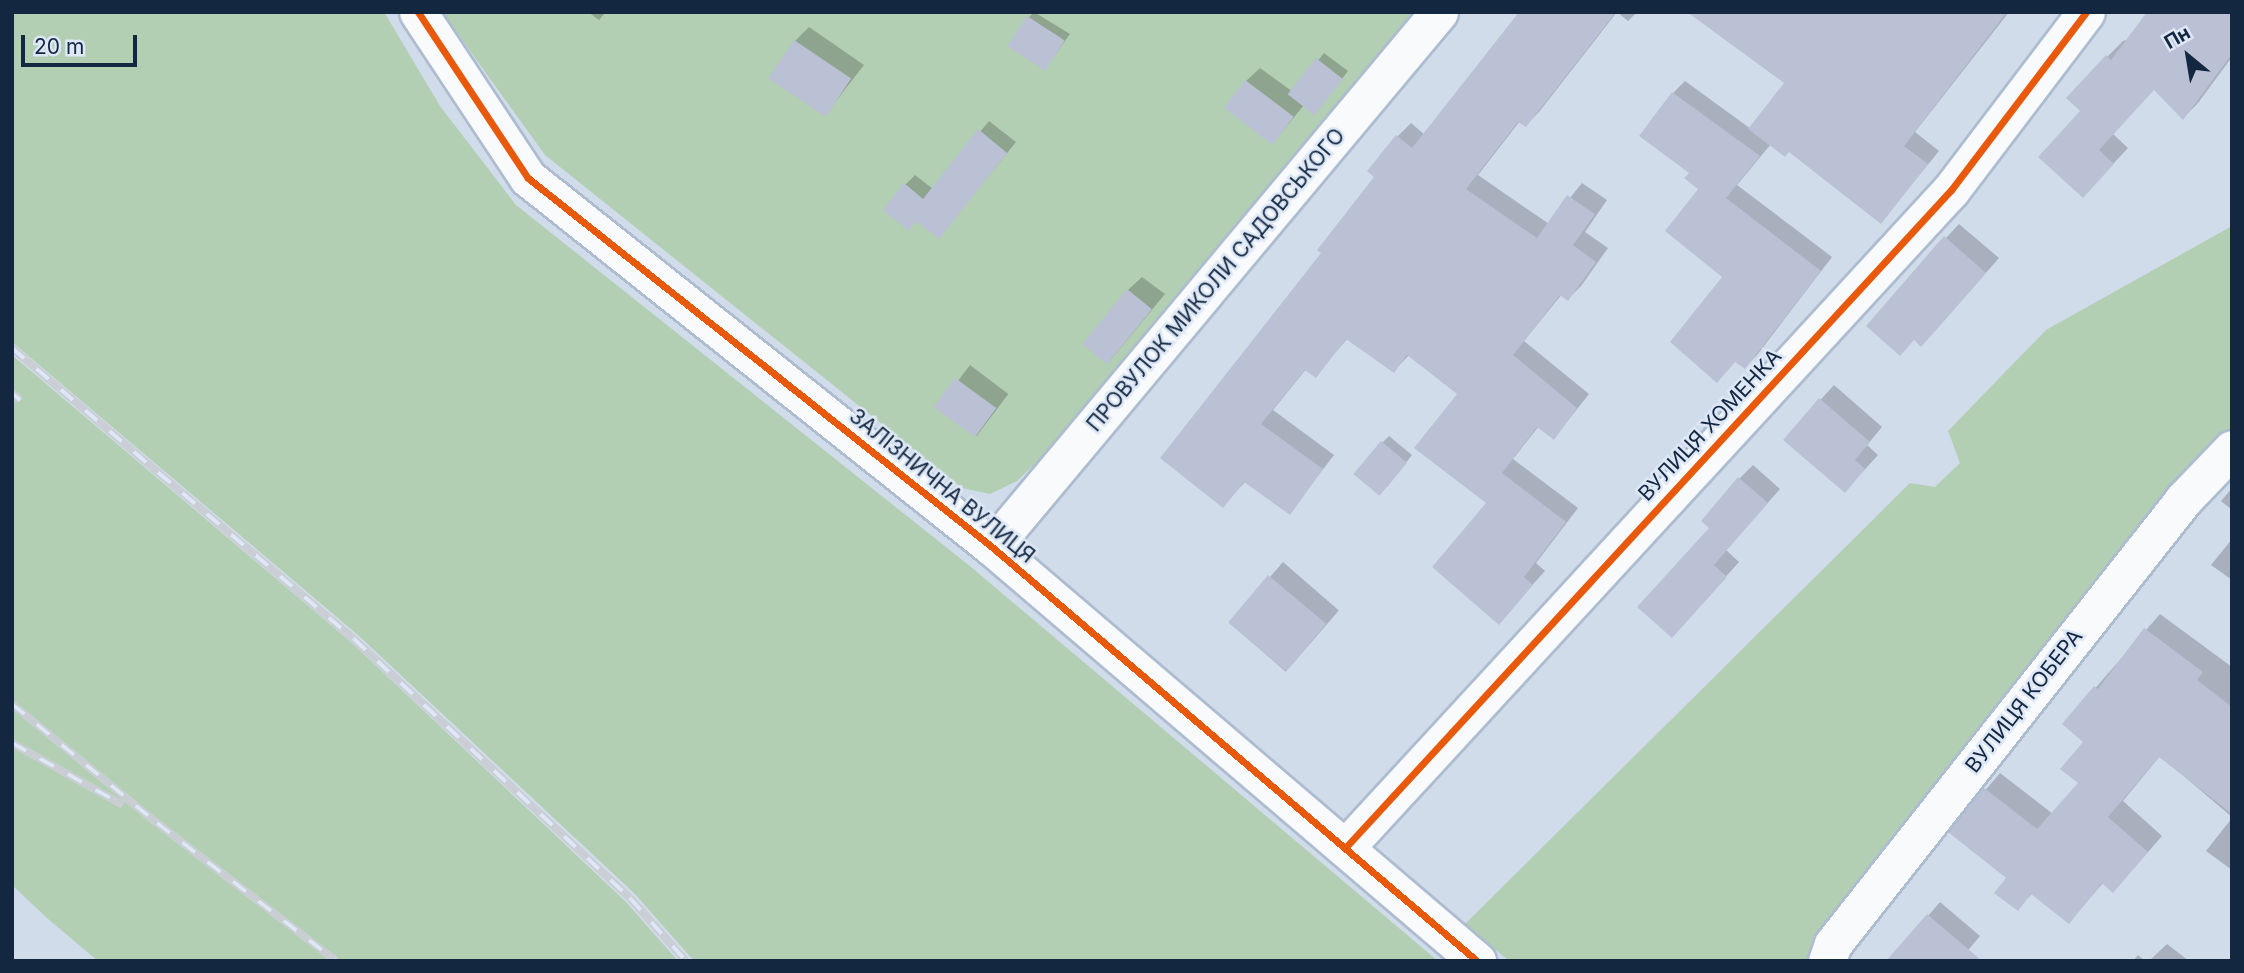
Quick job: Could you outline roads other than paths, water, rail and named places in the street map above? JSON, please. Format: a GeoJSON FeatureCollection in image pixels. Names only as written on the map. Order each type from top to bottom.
{"type":"FeatureCollection","features":[{"type":"Feature","properties":{"kind":"street","name":"ЗАЛІЗНИЧНА ВУЛИЦЯ"},"geometry":{"type":"LineString","coordinates":[[418,12],[528,178],[992,547],[1476,961]]}},
{"type":"Feature","properties":{"kind":"street","name":"ПРОВУЛОК МИКОЛИ САДОВСЬКОГО"},"geometry":{"type":"LineString","coordinates":[[992,547],[1439,12]]}},
{"type":"Feature","properties":{"kind":"street","name":"ВУЛИЦЯ ХОМЕНКА"},"geometry":{"type":"LineString","coordinates":[[1345,848],[1951,190],[2086,12]]}},
{"type":"Feature","properties":{"kind":"street","name":"ВУЛИЦЯ КОБЕРА"},"geometry":{"type":"LineString","coordinates":[[1828,961],[1833,944],[2184,499],[2232,449]]}},
{"type":"Feature","properties":{"kind":"railway"},"geometry":{"type":"LineString","coordinates":[[12,348],[354,639],[630,898],[686,961]]}},
{"type":"Feature","properties":{"kind":"railway"},"geometry":{"type":"LineString","coordinates":[[12,393],[20,400]]}},
{"type":"Feature","properties":{"kind":"railway"},"geometry":{"type":"LineString","coordinates":[[12,704],[157,823],[336,961]]}},
{"type":"Feature","properties":{"kind":"railway"},"geometry":{"type":"LineString","coordinates":[[12,743],[123,805]]}}]}
